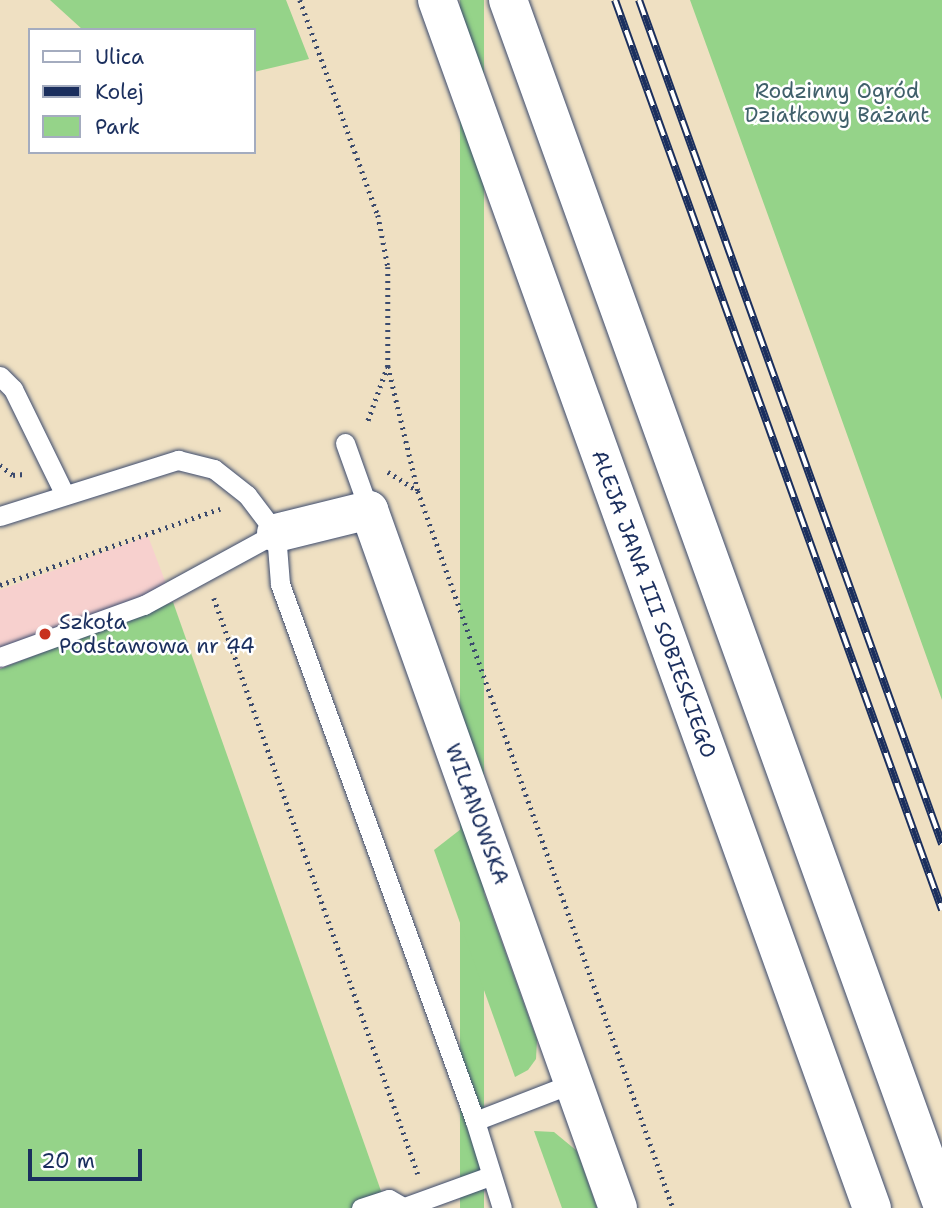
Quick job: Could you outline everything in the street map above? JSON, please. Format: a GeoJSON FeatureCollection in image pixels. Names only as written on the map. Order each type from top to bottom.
{"type":"FeatureCollection","features":[{"type":"Feature","properties":{"kind":"main road","name":"ALEJA JANA III SOBIESKIEGO"},"geometry":{"type":"LineString","coordinates":[[437,0],[872,1208]]}},
{"type":"Feature","properties":{"kind":"main road"},"geometry":{"type":"LineString","coordinates":[[508,0],[942,1204]]}},
{"type":"Feature","properties":{"kind":"main road"},"geometry":{"type":"LineString","coordinates":[[276,533],[369,510]]}},
{"type":"Feature","properties":{"kind":"main road","name":"WILANOWSKA"},"geometry":{"type":"LineString","coordinates":[[369,510],[618,1208]]}},
{"type":"Feature","properties":{"kind":"lane"},"geometry":{"type":"LineString","coordinates":[[0,376],[13,389],[64,494]]}},
{"type":"Feature","properties":{"kind":"lane"},"geometry":{"type":"LineString","coordinates":[[345,443],[369,510]]}},
{"type":"Feature","properties":{"kind":"lane"},"geometry":{"type":"LineString","coordinates":[[0,516],[177,460],[214,469],[247,495],[276,533],[280,584],[475,1121],[489,1176],[502,1208]]}},
{"type":"Feature","properties":{"kind":"lane"},"geometry":{"type":"LineString","coordinates":[[0,657],[144,605],[276,533]]}},
{"type":"Feature","properties":{"kind":"lane"},"geometry":{"type":"LineString","coordinates":[[475,1121],[573,1083]]}},
{"type":"Feature","properties":{"kind":"lane"},"geometry":{"type":"LineString","coordinates":[[361,1208],[389,1199],[402,1208],[489,1176]]}},
{"type":"Feature","properties":{"kind":"path"},"geometry":{"type":"LineString","coordinates":[[300,0],[378,215],[388,267],[388,366],[418,491],[673,1208]]}},
{"type":"Feature","properties":{"kind":"path"},"geometry":{"type":"LineString","coordinates":[[345,443],[368,422],[388,366]]}},
{"type":"Feature","properties":{"kind":"path"},"geometry":{"type":"LineString","coordinates":[[358,474],[378,466],[418,491]]}},
{"type":"Feature","properties":{"kind":"path"},"geometry":{"type":"LineString","coordinates":[[0,584],[221,508]]}},
{"type":"Feature","properties":{"kind":"path"},"geometry":{"type":"LineString","coordinates":[[204,571],[426,1198]]}},
{"type":"Feature","properties":{"kind":"shaded area","name":"Szkoła Podstawowa nr 44"},"geometry":{"type":"Polygon","coordinates":[[[148,536],[173,602],[0,669],[0,590],[148,536]]]}},
{"type":"Feature","properties":{"kind":"green space"},"geometry":{"type":"Polygon","coordinates":[[[50,0],[286,0],[309,59],[256,72],[256,28],[81,28],[50,0]]]}},
{"type":"Feature","properties":{"kind":"green space"},"geometry":{"type":"Polygon","coordinates":[[[460,0],[484,0],[484,1208],[460,1208],[460,0]]]}},
{"type":"Feature","properties":{"kind":"green space","name":"Rodzinny Ogród Działkowy Bażant"},"geometry":{"type":"Polygon","coordinates":[[[690,0],[942,0],[942,700],[815,345],[690,0]]]}},
{"type":"Feature","properties":{"kind":"green space"},"geometry":{"type":"Polygon","coordinates":[[[173,602],[387,1208],[0,1208],[0,669],[173,602]]]}},
{"type":"Feature","properties":{"kind":"green space"},"geometry":{"type":"Polygon","coordinates":[[[461,829],[537,1040],[536,1059],[528,1070],[515,1077],[434,850],[461,829]]]}},
{"type":"Feature","properties":{"kind":"green space"},"geometry":{"type":"Polygon","coordinates":[[[534,1131],[554,1132],[577,1151],[597,1208],[562,1208],[534,1131]]]}},
{"type":"Feature","properties":{"kind":"railway"},"geometry":{"type":"LineString","coordinates":[[615,0],[942,910]]}},
{"type":"Feature","properties":{"kind":"railway"},"geometry":{"type":"LineString","coordinates":[[639,0],[942,844]]}},
{"type":"Feature","properties":{"kind":"place","name":"Szkoła Podstawowa nr 44"},"geometry":{"type":"Point","coordinates":[45,634]}}]}
